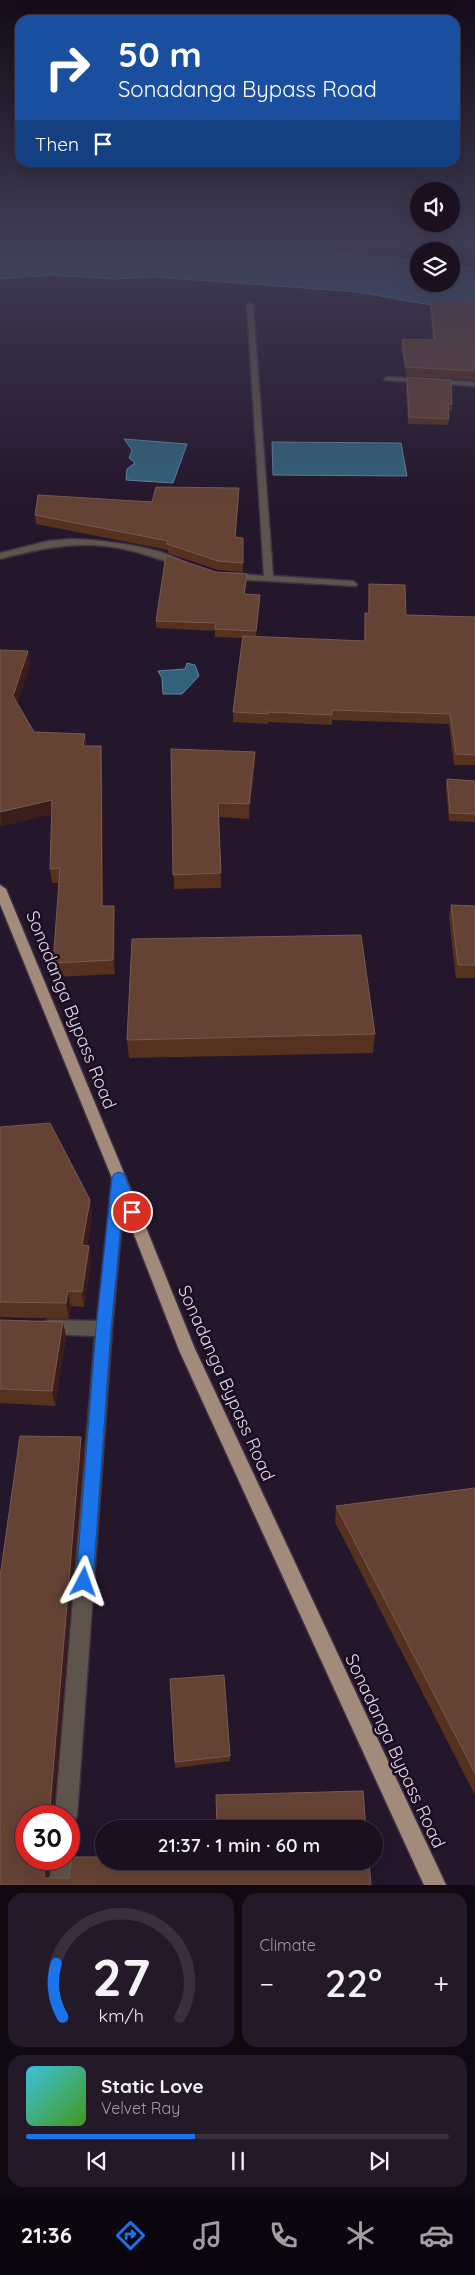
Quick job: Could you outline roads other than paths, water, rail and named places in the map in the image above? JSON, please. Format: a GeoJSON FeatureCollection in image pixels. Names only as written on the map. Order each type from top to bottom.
{"type":"FeatureCollection","features":[{"type":"Feature","properties":{"kind":"main road","name":"Sonadanga Bypass Road"},"geometry":{"type":"LineString","coordinates":[[0,889],[119,1178],[187,1350],[435,1885]]}},
{"type":"Feature","properties":{"kind":"street"},"geometry":{"type":"LineString","coordinates":[[252,331],[269,579]]}},
{"type":"Feature","properties":{"kind":"street"},"geometry":{"type":"LineString","coordinates":[[387,379],[475,384]]}},
{"type":"Feature","properties":{"kind":"street"},"geometry":{"type":"LineString","coordinates":[[0,556],[52,542],[92,541],[137,548],[190,567]]}},
{"type":"Feature","properties":{"kind":"street"},"geometry":{"type":"LineString","coordinates":[[226,576],[353,584]]}},
{"type":"Feature","properties":{"kind":"street"},"geometry":{"type":"LineString","coordinates":[[67,1805],[104,1329],[119,1178]]}},
{"type":"Feature","properties":{"kind":"street"},"geometry":{"type":"LineString","coordinates":[[38,1327],[104,1329]]}},
{"type":"Feature","properties":{"kind":"street"},"geometry":{"type":"LineString","coordinates":[[60,1885],[61,1870]]}},
{"type":"Feature","properties":{"kind":"water"},"geometry":{"type":"Polygon","coordinates":[[[124,439],[187,444],[173,483],[126,480],[127,469],[135,463],[129,458],[132,450],[124,439]]]}},
{"type":"Feature","properties":{"kind":"water"},"geometry":{"type":"Polygon","coordinates":[[[272,442],[401,443],[407,476],[273,475],[272,442]]]}},
{"type":"Feature","properties":{"kind":"water"},"geometry":{"type":"Polygon","coordinates":[[[187,663],[195,665],[199,676],[182,694],[163,694],[162,678],[158,671],[185,669],[187,663]]]}}]}
